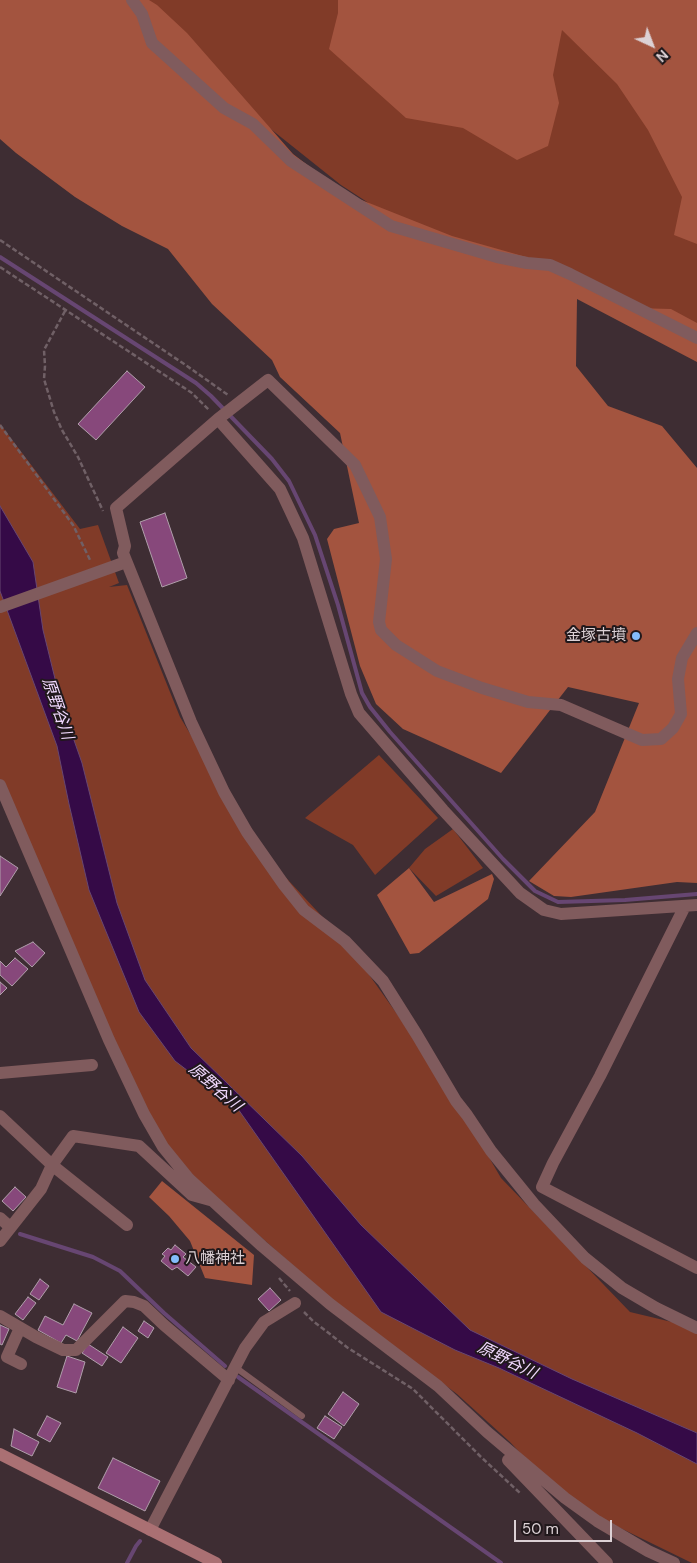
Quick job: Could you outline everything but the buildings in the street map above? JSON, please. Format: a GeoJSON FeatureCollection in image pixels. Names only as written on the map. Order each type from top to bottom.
{"type":"FeatureCollection","features":[{"type":"Feature","properties":{"kind":"street"},"geometry":{"type":"LineString","coordinates":[[132,0],[142,14],[152,43],[224,108],[253,124],[291,161],[391,226],[497,257],[550,265],[697,338]]}},
{"type":"Feature","properties":{"kind":"street"},"geometry":{"type":"LineString","coordinates":[[697,633],[682,658],[678,679],[681,714],[661,740],[642,740],[561,705],[528,702],[482,688],[437,671],[396,645],[382,630],[379,622],[386,558],[380,518],[355,465],[268,380],[218,419],[116,508],[125,546],[123,553],[126,562],[190,722],[248,832],[284,885],[304,910],[345,941],[383,981],[456,1101],[491,1151],[534,1204],[585,1258],[622,1288],[656,1308],[697,1328]]}},
{"type":"Feature","properties":{"kind":"street"},"geometry":{"type":"LineString","coordinates":[[218,419],[280,489],[303,538],[358,713],[443,810],[520,893],[544,910],[561,914],[691,905]]}},
{"type":"Feature","properties":{"kind":"street"},"geometry":{"type":"LineString","coordinates":[[0,607],[126,562]]}},
{"type":"Feature","properties":{"kind":"street"},"geometry":{"type":"LineString","coordinates":[[0,785],[105,1030],[144,1114],[163,1147],[189,1179],[262,1246],[315,1291],[438,1386],[474,1420],[565,1498],[597,1521],[648,1551],[674,1563]]}},
{"type":"Feature","properties":{"kind":"street"},"geometry":{"type":"LineString","coordinates":[[691,905],[542,1187],[697,1268]]}},
{"type":"Feature","properties":{"kind":"street"},"geometry":{"type":"LineString","coordinates":[[0,1073],[92,1065]]}},
{"type":"Feature","properties":{"kind":"street"},"geometry":{"type":"LineString","coordinates":[[0,1116],[52,1164],[127,1225]]}},
{"type":"Feature","properties":{"kind":"street"},"geometry":{"type":"LineString","coordinates":[[0,1240],[41,1189],[52,1164],[73,1136],[139,1146],[192,1195],[212,1201]]}},
{"type":"Feature","properties":{"kind":"street"},"geometry":{"type":"LineString","coordinates":[[0,1218],[10,1227]]}},
{"type":"Feature","properties":{"kind":"street"},"geometry":{"type":"LineString","coordinates":[[0,1316],[63,1350],[76,1350],[125,1301],[134,1302],[144,1306],[228,1380]]}},
{"type":"Feature","properties":{"kind":"street"},"geometry":{"type":"LineString","coordinates":[[150,1530],[245,1348],[264,1322],[295,1303]]}},
{"type":"Feature","properties":{"kind":"street"},"geometry":{"type":"LineString","coordinates":[[20,1328],[7,1357],[21,1364]]}},
{"type":"Feature","properties":{"kind":"street"},"geometry":{"type":"LineString","coordinates":[[474,1420],[494,1446],[607,1563]]}},
{"type":"Feature","properties":{"kind":"street"},"geometry":{"type":"LineString","coordinates":[[0,1454],[216,1563]]}},
{"type":"Feature","properties":{"kind":"lane"},"geometry":{"type":"LineString","coordinates":[[235,1367],[302,1416]]}},
{"type":"Feature","properties":{"kind":"path"},"geometry":{"type":"LineString","coordinates":[[0,240],[195,371],[239,404]]}},
{"type":"Feature","properties":{"kind":"path"},"geometry":{"type":"LineString","coordinates":[[0,267],[192,393],[218,419]]}},
{"type":"Feature","properties":{"kind":"path"},"geometry":{"type":"LineString","coordinates":[[65,311],[44,350],[44,379],[58,421],[78,457],[103,511]]}},
{"type":"Feature","properties":{"kind":"path"},"geometry":{"type":"LineString","coordinates":[[0,425],[73,526],[93,573]]}},
{"type":"Feature","properties":{"kind":"path"},"geometry":{"type":"LineString","coordinates":[[278,1278],[291,1292],[295,1303],[314,1322],[348,1348],[413,1389],[481,1457],[527,1499]]}},
{"type":"Feature","properties":{"kind":"shaded area"},"geometry":{"type":"Polygon","coordinates":[[[0,0],[149,0],[187,33],[293,154],[344,193],[452,236],[558,266],[634,308],[671,309],[697,323],[697,362],[577,299],[576,366],[608,406],[662,426],[697,468],[697,883],[677,882],[571,897],[554,896],[529,881],[595,812],[639,703],[568,687],[501,773],[403,729],[376,704],[360,666],[327,539],[334,529],[359,523],[340,433],[280,377],[272,360],[212,304],[168,249],[122,226],[75,197],[0,139],[0,0]]]}},
{"type":"Feature","properties":{"kind":"shaded area"},"geometry":{"type":"Polygon","coordinates":[[[109,0],[697,0],[697,355],[555,287],[407,228],[341,185],[109,0]]]}},
{"type":"Feature","properties":{"kind":"shaded area"},"geometry":{"type":"Polygon","coordinates":[[[338,0],[697,0],[697,244],[674,235],[682,197],[648,130],[617,84],[562,30],[553,75],[559,103],[548,146],[517,160],[463,128],[406,118],[329,49],[338,13],[338,0]]]}},
{"type":"Feature","properties":{"kind":"shaded area"},"geometry":{"type":"Polygon","coordinates":[[[0,424],[80,529],[98,525],[119,583],[109,587],[127,585],[180,717],[260,850],[345,941],[444,1080],[501,1178],[630,1312],[697,1328],[697,1563],[692,1563],[610,1523],[555,1490],[510,1442],[457,1394],[334,1302],[171,1157],[136,1097],[0,785],[0,424]]]}},
{"type":"Feature","properties":{"kind":"shaded area"},"geometry":{"type":"Polygon","coordinates":[[[379,755],[438,818],[375,875],[353,845],[305,818],[379,755]]]}},
{"type":"Feature","properties":{"kind":"shaded area"},"geometry":{"type":"Polygon","coordinates":[[[453,829],[483,868],[436,896],[409,868],[425,849],[453,829]]]}},
{"type":"Feature","properties":{"kind":"shaded area"},"geometry":{"type":"Polygon","coordinates":[[[409,868],[434,902],[492,874],[494,879],[488,899],[419,953],[410,954],[377,895],[409,868]]]}},
{"type":"Feature","properties":{"kind":"shaded area"},"geometry":{"type":"Polygon","coordinates":[[[162,1181],[254,1255],[252,1285],[205,1278],[190,1241],[169,1216],[149,1197],[162,1181]]]}},
{"type":"Feature","properties":{"kind":"water","name":"原野谷川"},"geometry":{"type":"Polygon","coordinates":[[[0,506],[33,562],[43,630],[61,703],[82,763],[117,903],[145,980],[191,1048],[302,1156],[361,1225],[470,1330],[572,1379],[697,1433],[697,1464],[637,1433],[499,1368],[455,1350],[381,1312],[238,1109],[175,1061],[139,1012],[89,890],[57,746],[0,591],[0,506]]]}},
{"type":"Feature","properties":{"kind":"waterway"},"geometry":{"type":"LineString","coordinates":[[0,257],[196,383],[272,459],[289,481],[315,535],[338,605],[362,693],[370,707],[503,859],[535,891],[558,902],[625,900],[697,894]]}},
{"type":"Feature","properties":{"kind":"waterway"},"geometry":{"type":"LineString","coordinates":[[20,1234],[93,1257],[120,1271],[164,1313],[225,1366]]}},
{"type":"Feature","properties":{"kind":"waterway"},"geometry":{"type":"LineString","coordinates":[[238,1377],[501,1563]]}},
{"type":"Feature","properties":{"kind":"waterway"},"geometry":{"type":"LineString","coordinates":[[127,1563],[140,1541]]}},
{"type":"Feature","properties":{"kind":"place","name":"金塚古墳"},"geometry":{"type":"Point","coordinates":[636,636]}},
{"type":"Feature","properties":{"kind":"place","name":"八幡神社"},"geometry":{"type":"Point","coordinates":[175,1259]}}]}
